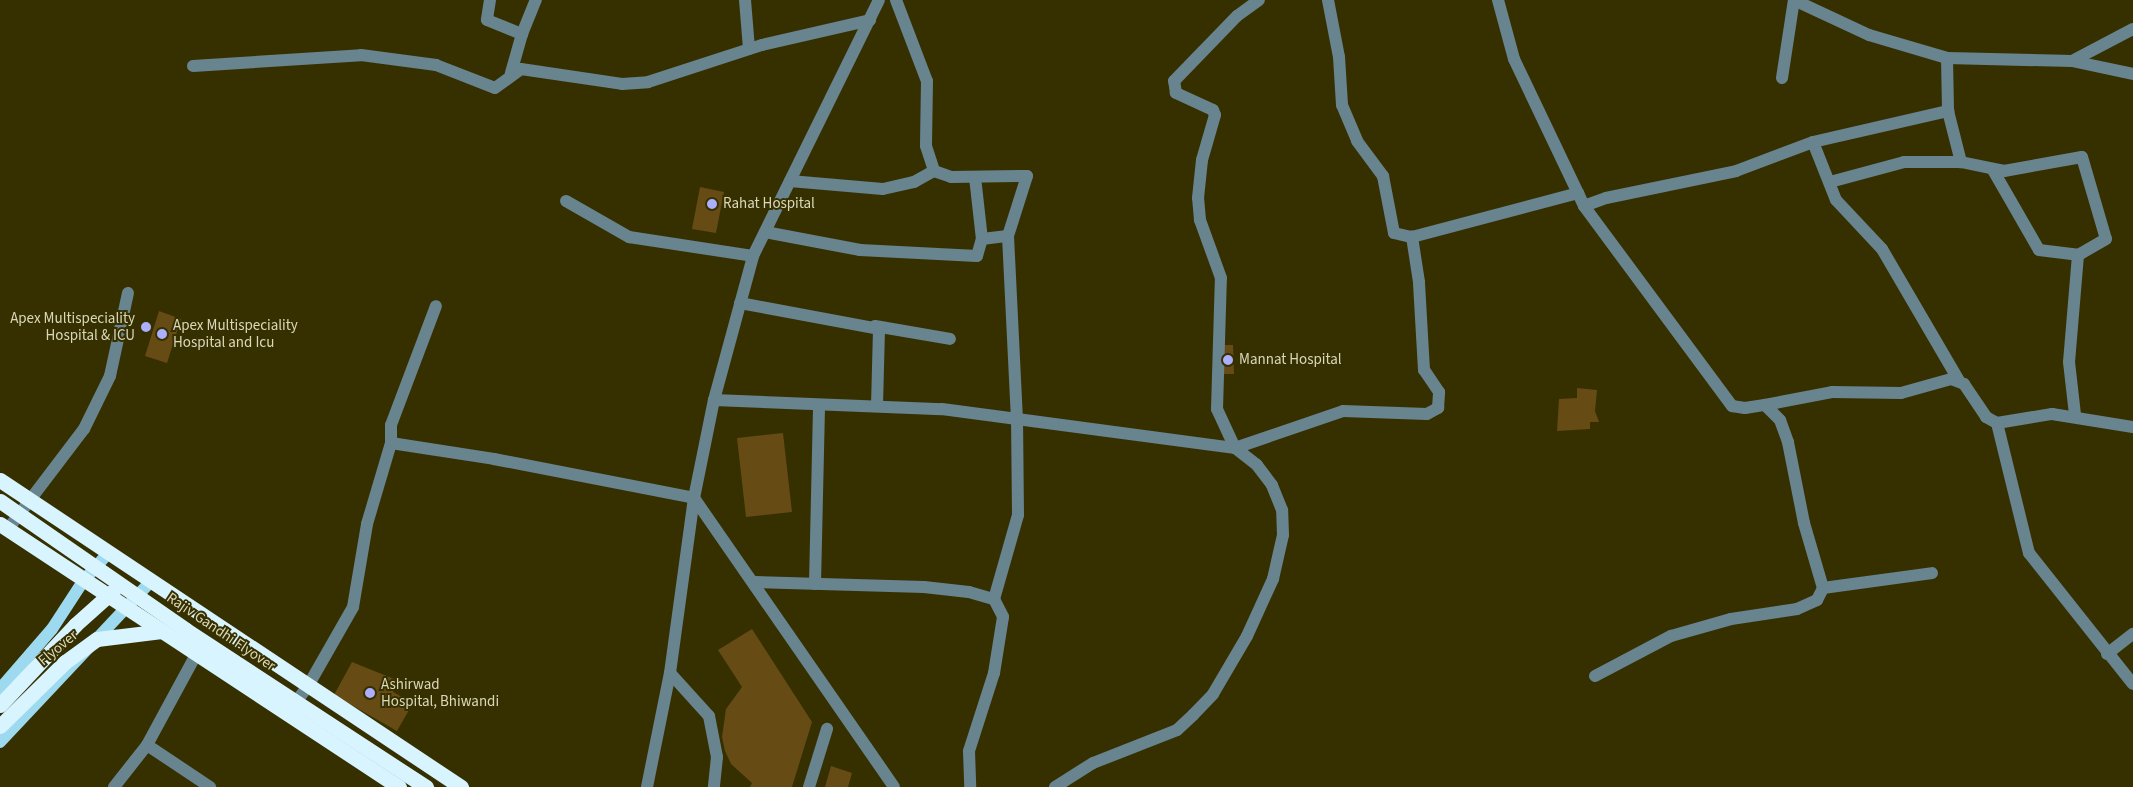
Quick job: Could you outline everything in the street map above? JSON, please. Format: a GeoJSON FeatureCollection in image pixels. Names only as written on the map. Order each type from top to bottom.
{"type":"FeatureCollection","features":[{"type":"Feature","properties":{"kind":"highway"},"geometry":{"type":"LineString","coordinates":[[0,480],[150,582],[461,787]]}},
{"type":"Feature","properties":{"kind":"highway","name":"Rajiv Gandhi Flyover"},"geometry":{"type":"LineString","coordinates":[[0,501],[186,630],[426,787]]}},
{"type":"Feature","properties":{"kind":"highway"},"geometry":{"type":"LineString","coordinates":[[4,527],[126,609],[197,653],[400,787]]}},
{"type":"Feature","properties":{"kind":"highway","name":"Flyover"},"geometry":{"type":"LineString","coordinates":[[0,706],[74,625],[120,584]]}},
{"type":"Feature","properties":{"kind":"highway","name":"Flyover"},"geometry":{"type":"LineString","coordinates":[[0,726],[65,662],[97,639],[132,632],[186,630]]}},
{"type":"Feature","properties":{"kind":"main road"},"geometry":{"type":"LineString","coordinates":[[0,689],[52,629],[84,580],[108,553]]}},
{"type":"Feature","properties":{"kind":"main road"},"geometry":{"type":"LineString","coordinates":[[0,742],[150,582]]}},
{"type":"Feature","properties":{"kind":"street"},"geometry":{"type":"LineString","coordinates":[[490,0],[486,20],[522,34]]}},
{"type":"Feature","properties":{"kind":"street"},"geometry":{"type":"LineString","coordinates":[[511,73],[522,34],[536,0]]}},
{"type":"Feature","properties":{"kind":"street"},"geometry":{"type":"LineString","coordinates":[[745,0],[749,49]]}},
{"type":"Feature","properties":{"kind":"street"},"geometry":{"type":"LineString","coordinates":[[647,787],[670,673],[694,498],[714,400],[753,256],[879,0]]}},
{"type":"Feature","properties":{"kind":"street"},"geometry":{"type":"LineString","coordinates":[[896,0],[927,81],[926,146],[934,171]]}},
{"type":"Feature","properties":{"kind":"street"},"geometry":{"type":"LineString","coordinates":[[1055,787],[1092,763],[1177,730],[1212,694],[1246,636],[1273,579],[1283,535],[1282,510],[1272,484],[1257,465],[1235,448],[1217,409],[1221,278],[1200,220],[1198,198],[1202,160],[1216,115],[1213,110],[1176,93],[1174,81],[1237,16],[1259,0]]}},
{"type":"Feature","properties":{"kind":"street"},"geometry":{"type":"LineString","coordinates":[[1328,0],[1340,57],[1342,106],[1347,123],[1357,141],[1383,176],[1394,233],[1412,237],[1578,193]]}},
{"type":"Feature","properties":{"kind":"street"},"geometry":{"type":"LineString","coordinates":[[1498,0],[1514,59],[1584,206],[1732,406],[1765,405],[1832,392],[1901,393],[1942,381],[1959,380]]}},
{"type":"Feature","properties":{"kind":"street"},"geometry":{"type":"LineString","coordinates":[[1782,78],[1794,0],[1870,35],[1947,58],[2072,61],[2133,74]]}},
{"type":"Feature","properties":{"kind":"street"},"geometry":{"type":"LineString","coordinates":[[193,66],[361,55],[436,65],[495,88],[511,73],[521,68],[630,83],[655,79],[749,49],[870,20]]}},
{"type":"Feature","properties":{"kind":"street"},"geometry":{"type":"LineString","coordinates":[[2072,61],[2133,29]]}},
{"type":"Feature","properties":{"kind":"street"},"geometry":{"type":"LineString","coordinates":[[1947,58],[1948,111],[1961,162]]}},
{"type":"Feature","properties":{"kind":"street"},"geometry":{"type":"LineString","coordinates":[[1584,206],[1606,198],[1736,171],[1813,142],[1948,111]]}},
{"type":"Feature","properties":{"kind":"street"},"geometry":{"type":"LineString","coordinates":[[1813,142],[1844,212],[1882,249],[1959,380],[1986,417],[1996,423],[2052,414],[2075,415],[2133,427]]}},
{"type":"Feature","properties":{"kind":"street"},"geometry":{"type":"LineString","coordinates":[[1830,182],[1904,162],[1961,162],[1993,170],[2017,170],[2082,157],[2106,239],[2078,255],[2039,250],[1993,170]]}},
{"type":"Feature","properties":{"kind":"street"},"geometry":{"type":"LineString","coordinates":[[790,181],[883,190],[914,182],[934,171],[951,177],[1027,176],[1008,236],[1017,418],[1018,515],[994,599],[1003,618],[994,673],[969,751],[970,787]]}},
{"type":"Feature","properties":{"kind":"street"},"geometry":{"type":"LineString","coordinates":[[765,232],[860,250],[977,256],[982,239],[975,177]]}},
{"type":"Feature","properties":{"kind":"street"},"geometry":{"type":"LineString","coordinates":[[566,201],[629,237],[753,256]]}},
{"type":"Feature","properties":{"kind":"street"},"geometry":{"type":"LineString","coordinates":[[982,239],[1008,236]]}},
{"type":"Feature","properties":{"kind":"street"},"geometry":{"type":"LineString","coordinates":[[714,400],[877,406],[1017,418],[1235,448],[1343,411],[1415,414],[1434,412],[1438,408],[1438,392],[1424,370],[1420,290],[1412,237]]}},
{"type":"Feature","properties":{"kind":"street"},"geometry":{"type":"LineString","coordinates":[[2075,415],[2068,362],[2078,255]]}},
{"type":"Feature","properties":{"kind":"street"},"geometry":{"type":"LineString","coordinates":[[4,527],[31,500],[84,429],[110,376],[128,293]]}},
{"type":"Feature","properties":{"kind":"street"},"geometry":{"type":"LineString","coordinates":[[740,303],[950,339]]}},
{"type":"Feature","properties":{"kind":"street"},"geometry":{"type":"LineString","coordinates":[[287,713],[308,686],[353,607],[367,524],[391,443],[392,425],[436,306]]}},
{"type":"Feature","properties":{"kind":"street"},"geometry":{"type":"LineString","coordinates":[[875,326],[880,334],[877,406]]}},
{"type":"Feature","properties":{"kind":"street"},"geometry":{"type":"LineString","coordinates":[[815,584],[819,404]]}},
{"type":"Feature","properties":{"kind":"street"},"geometry":{"type":"LineString","coordinates":[[1595,676],[1680,633],[1731,619],[1810,605],[1817,600],[1823,588],[1784,429],[1775,413],[1765,405]]}},
{"type":"Feature","properties":{"kind":"street"},"geometry":{"type":"LineString","coordinates":[[1996,423],[2029,553],[2107,654],[2133,684]]}},
{"type":"Feature","properties":{"kind":"street"},"geometry":{"type":"LineString","coordinates":[[391,443],[494,459],[694,498],[754,582],[894,787]]}},
{"type":"Feature","properties":{"kind":"street"},"geometry":{"type":"LineString","coordinates":[[1823,588],[1932,573]]}},
{"type":"Feature","properties":{"kind":"street"},"geometry":{"type":"LineString","coordinates":[[754,582],[924,587],[969,592],[994,599]]}},
{"type":"Feature","properties":{"kind":"street"},"geometry":{"type":"LineString","coordinates":[[2107,654],[2133,634]]}},
{"type":"Feature","properties":{"kind":"street"},"geometry":{"type":"LineString","coordinates":[[114,787],[147,745],[197,653]]}},
{"type":"Feature","properties":{"kind":"street"},"geometry":{"type":"LineString","coordinates":[[670,673],[709,716],[717,757],[714,787]]}},
{"type":"Feature","properties":{"kind":"street"},"geometry":{"type":"LineString","coordinates":[[808,787],[827,729]]}},
{"type":"Feature","properties":{"kind":"street"},"geometry":{"type":"LineString","coordinates":[[147,745],[210,787]]}},
{"type":"Feature","properties":{"kind":"street"},"geometry":{"type":"LineString","coordinates":[[400,787],[420,760]]}},
{"type":"Feature","properties":{"kind":"building"},"geometry":{"type":"Polygon","coordinates":[[[700,187],[724,192],[716,233],[692,229],[700,187]]]}},
{"type":"Feature","properties":{"kind":"building"},"geometry":{"type":"Polygon","coordinates":[[[159,311],[181,319],[167,363],[145,356],[159,311]]]}},
{"type":"Feature","properties":{"kind":"building"},"geometry":{"type":"Polygon","coordinates":[[[1222,345],[1233,345],[1234,374],[1223,374],[1222,345]]]}},
{"type":"Feature","properties":{"kind":"building"},"geometry":{"type":"Polygon","coordinates":[[[1577,388],[1597,390],[1595,411],[1599,422],[1590,422],[1590,429],[1557,431],[1559,399],[1577,398],[1577,388]]]}},
{"type":"Feature","properties":{"kind":"building"},"geometry":{"type":"Polygon","coordinates":[[[783,433],[792,512],[746,517],[737,438],[783,433]]]}},
{"type":"Feature","properties":{"kind":"building"},"geometry":{"type":"Polygon","coordinates":[[[752,629],[812,722],[792,787],[750,787],[752,783],[731,764],[725,751],[722,737],[726,709],[742,687],[718,650],[752,629]]]}},
{"type":"Feature","properties":{"kind":"building"},"geometry":{"type":"Polygon","coordinates":[[[352,662],[399,681],[393,692],[413,703],[397,731],[334,695],[352,662]]]}},
{"type":"Feature","properties":{"kind":"building"},"geometry":{"type":"Polygon","coordinates":[[[831,766],[852,773],[848,787],[825,787],[831,766]]]}},
{"type":"Feature","properties":{"kind":"place","name":"Rahat Hospital"},"geometry":{"type":"Point","coordinates":[712,204]}},
{"type":"Feature","properties":{"kind":"place","name":"Apex Multispeciality Hospital & ICU"},"geometry":{"type":"Point","coordinates":[146,327]}},
{"type":"Feature","properties":{"kind":"place","name":"Apex Multispeciality Hospital and Icu"},"geometry":{"type":"Point","coordinates":[162,334]}},
{"type":"Feature","properties":{"kind":"place","name":"Mannat Hospital"},"geometry":{"type":"Point","coordinates":[1228,360]}},
{"type":"Feature","properties":{"kind":"place","name":"Ashirwad Hospital, Bhiwandi"},"geometry":{"type":"Point","coordinates":[370,693]}}]}
